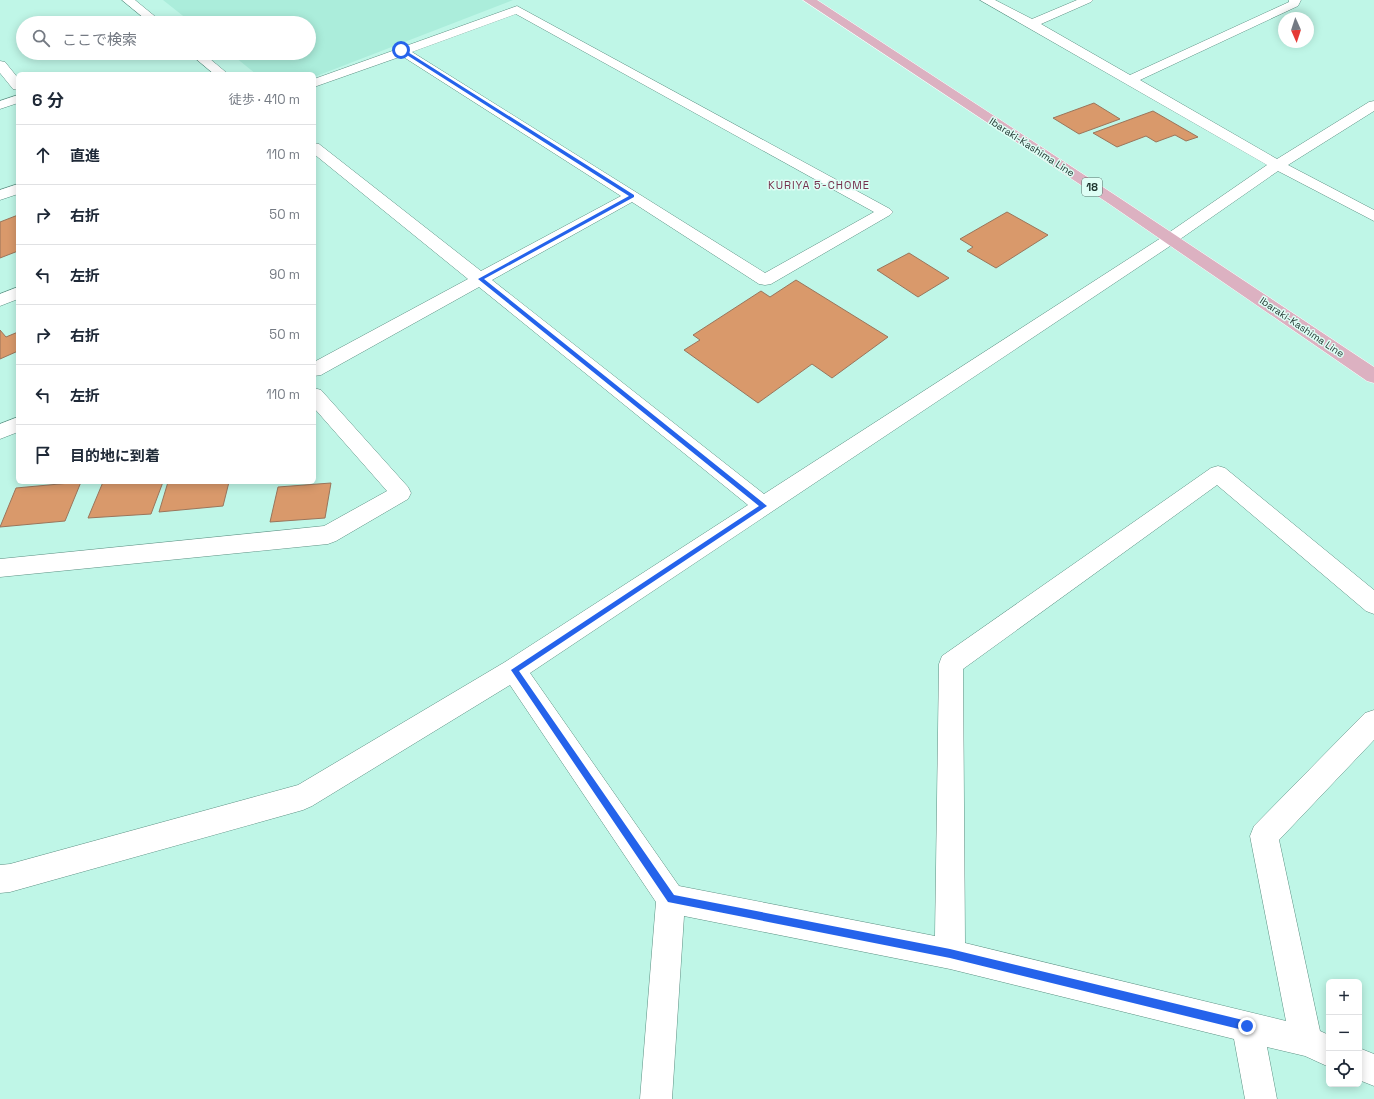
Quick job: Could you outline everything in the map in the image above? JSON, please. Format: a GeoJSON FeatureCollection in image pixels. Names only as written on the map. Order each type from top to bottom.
{"type":"FeatureCollection","features":[{"type":"Feature","properties":{"kind":"main road","name":"Ibaraki-Kashima Line"},"geometry":{"type":"LineString","coordinates":[[809,0],[1374,376]]}},
{"type":"Feature","properties":{"kind":"street"},"geometry":{"type":"LineString","coordinates":[[128,0],[148,16]]}},
{"type":"Feature","properties":{"kind":"street"},"geometry":{"type":"LineString","coordinates":[[986,0],[1032,24],[1128,81],[1277,165],[1374,216]]}},
{"type":"Feature","properties":{"kind":"street"},"geometry":{"type":"LineString","coordinates":[[1032,24],[1087,0]]}},
{"type":"Feature","properties":{"kind":"street"},"geometry":{"type":"LineString","coordinates":[[1128,81],[1294,4],[1294,0]]}},
{"type":"Feature","properties":{"kind":"street"},"geometry":{"type":"LineString","coordinates":[[316,82],[401,50],[517,10],[885,212],[765,280],[401,50]]}},
{"type":"Feature","properties":{"kind":"street"},"geometry":{"type":"LineString","coordinates":[[204,60],[219,72]]}},
{"type":"Feature","properties":{"kind":"street"},"geometry":{"type":"LineString","coordinates":[[0,65],[16,84]]}},
{"type":"Feature","properties":{"kind":"street"},"geometry":{"type":"LineString","coordinates":[[0,105],[16,100]]}},
{"type":"Feature","properties":{"kind":"street"},"geometry":{"type":"LineString","coordinates":[[0,879],[10,878],[303,797],[514,670],[1170,239],[1277,165],[1374,105]]}},
{"type":"Feature","properties":{"kind":"street"},"geometry":{"type":"LineString","coordinates":[[316,149],[764,506]]}},
{"type":"Feature","properties":{"kind":"street"},"geometry":{"type":"LineString","coordinates":[[0,195],[16,190]]}},
{"type":"Feature","properties":{"kind":"street"},"geometry":{"type":"LineString","coordinates":[[316,369],[632,196]]}},
{"type":"Feature","properties":{"kind":"street"},"geometry":{"type":"LineString","coordinates":[[0,300],[16,294]]}},
{"type":"Feature","properties":{"kind":"street"},"geometry":{"type":"LineString","coordinates":[[0,568],[328,535],[401,493],[316,397]]}},
{"type":"Feature","properties":{"kind":"street"},"geometry":{"type":"LineString","coordinates":[[0,432],[16,425]]}},
{"type":"Feature","properties":{"kind":"street"},"geometry":{"type":"LineString","coordinates":[[950,954],[951,664],[1218,474],[1374,604]]}},
{"type":"Feature","properties":{"kind":"street"},"geometry":{"type":"LineString","coordinates":[[514,670],[671,899],[656,1099]]}},
{"type":"Feature","properties":{"kind":"street"},"geometry":{"type":"LineString","coordinates":[[1318,1046],[1264,836],[1374,722]]}},
{"type":"Feature","properties":{"kind":"street"},"geometry":{"type":"LineString","coordinates":[[671,899],[950,954],[1247,1026],[1318,1046]]}},
{"type":"Feature","properties":{"kind":"street"},"geometry":{"type":"LineString","coordinates":[[1247,1026],[1261,1099]]}},
{"type":"Feature","properties":{"kind":"street"},"geometry":{"type":"LineString","coordinates":[[1362,1065],[1374,1070]]}},
{"type":"Feature","properties":{"kind":"shaded area"},"geometry":{"type":"Polygon","coordinates":[[[163,0],[513,0],[316,76],[316,72],[254,72],[239,60],[316,60],[316,16],[183,16],[163,0]]]}},
{"type":"Feature","properties":{"kind":"building"},"geometry":{"type":"Polygon","coordinates":[[[1094,103],[1120,119],[1079,134],[1053,118],[1094,103]]]}},
{"type":"Feature","properties":{"kind":"building"},"geometry":{"type":"Polygon","coordinates":[[[1153,111],[1198,137],[1186,141],[1175,135],[1156,142],[1146,136],[1117,147],[1093,133],[1153,111]]]}},
{"type":"Feature","properties":{"kind":"building"},"geometry":{"type":"Polygon","coordinates":[[[1007,212],[1048,235],[996,268],[967,251],[973,247],[960,239],[1007,212]]]}},
{"type":"Feature","properties":{"kind":"building"},"geometry":{"type":"Polygon","coordinates":[[[16,216],[16,252],[0,258],[0,222],[16,216]]]}},
{"type":"Feature","properties":{"kind":"building"},"geometry":{"type":"Polygon","coordinates":[[[909,253],[949,278],[918,297],[877,270],[909,253]]]}},
{"type":"Feature","properties":{"kind":"building"},"geometry":{"type":"Polygon","coordinates":[[[796,280],[888,337],[832,378],[812,364],[758,403],[684,350],[700,340],[693,335],[761,291],[770,297],[796,280]]]}},
{"type":"Feature","properties":{"kind":"building"},"geometry":{"type":"Polygon","coordinates":[[[0,330],[6,337],[16,333],[16,352],[0,359],[0,330]]]}},
{"type":"Feature","properties":{"kind":"building"},"geometry":{"type":"Polygon","coordinates":[[[331,483],[325,518],[270,522],[278,487],[331,483]]]}},
{"type":"Feature","properties":{"kind":"building"},"geometry":{"type":"Polygon","coordinates":[[[59,484],[80,484],[65,521],[0,527],[16,488],[59,484]]]}},
{"type":"Feature","properties":{"kind":"building"},"geometry":{"type":"Polygon","coordinates":[[[102,484],[162,484],[151,514],[88,518],[102,484]]]}},
{"type":"Feature","properties":{"kind":"building"},"geometry":{"type":"Polygon","coordinates":[[[167,484],[228,484],[223,506],[159,512],[167,484]]]}},
{"type":"Feature","properties":{"kind":"district","name":"KURIYA 5-CHOME"},"geometry":{"type":"Point","coordinates":[819,185]}},
{"type":"Feature","properties":{"kind":"route"},"geometry":{"type":"LineString","coordinates":[[401,50],[632,196],[480,279],[764,506],[514,670],[671,899],[950,954],[1247,1026]]}}]}
